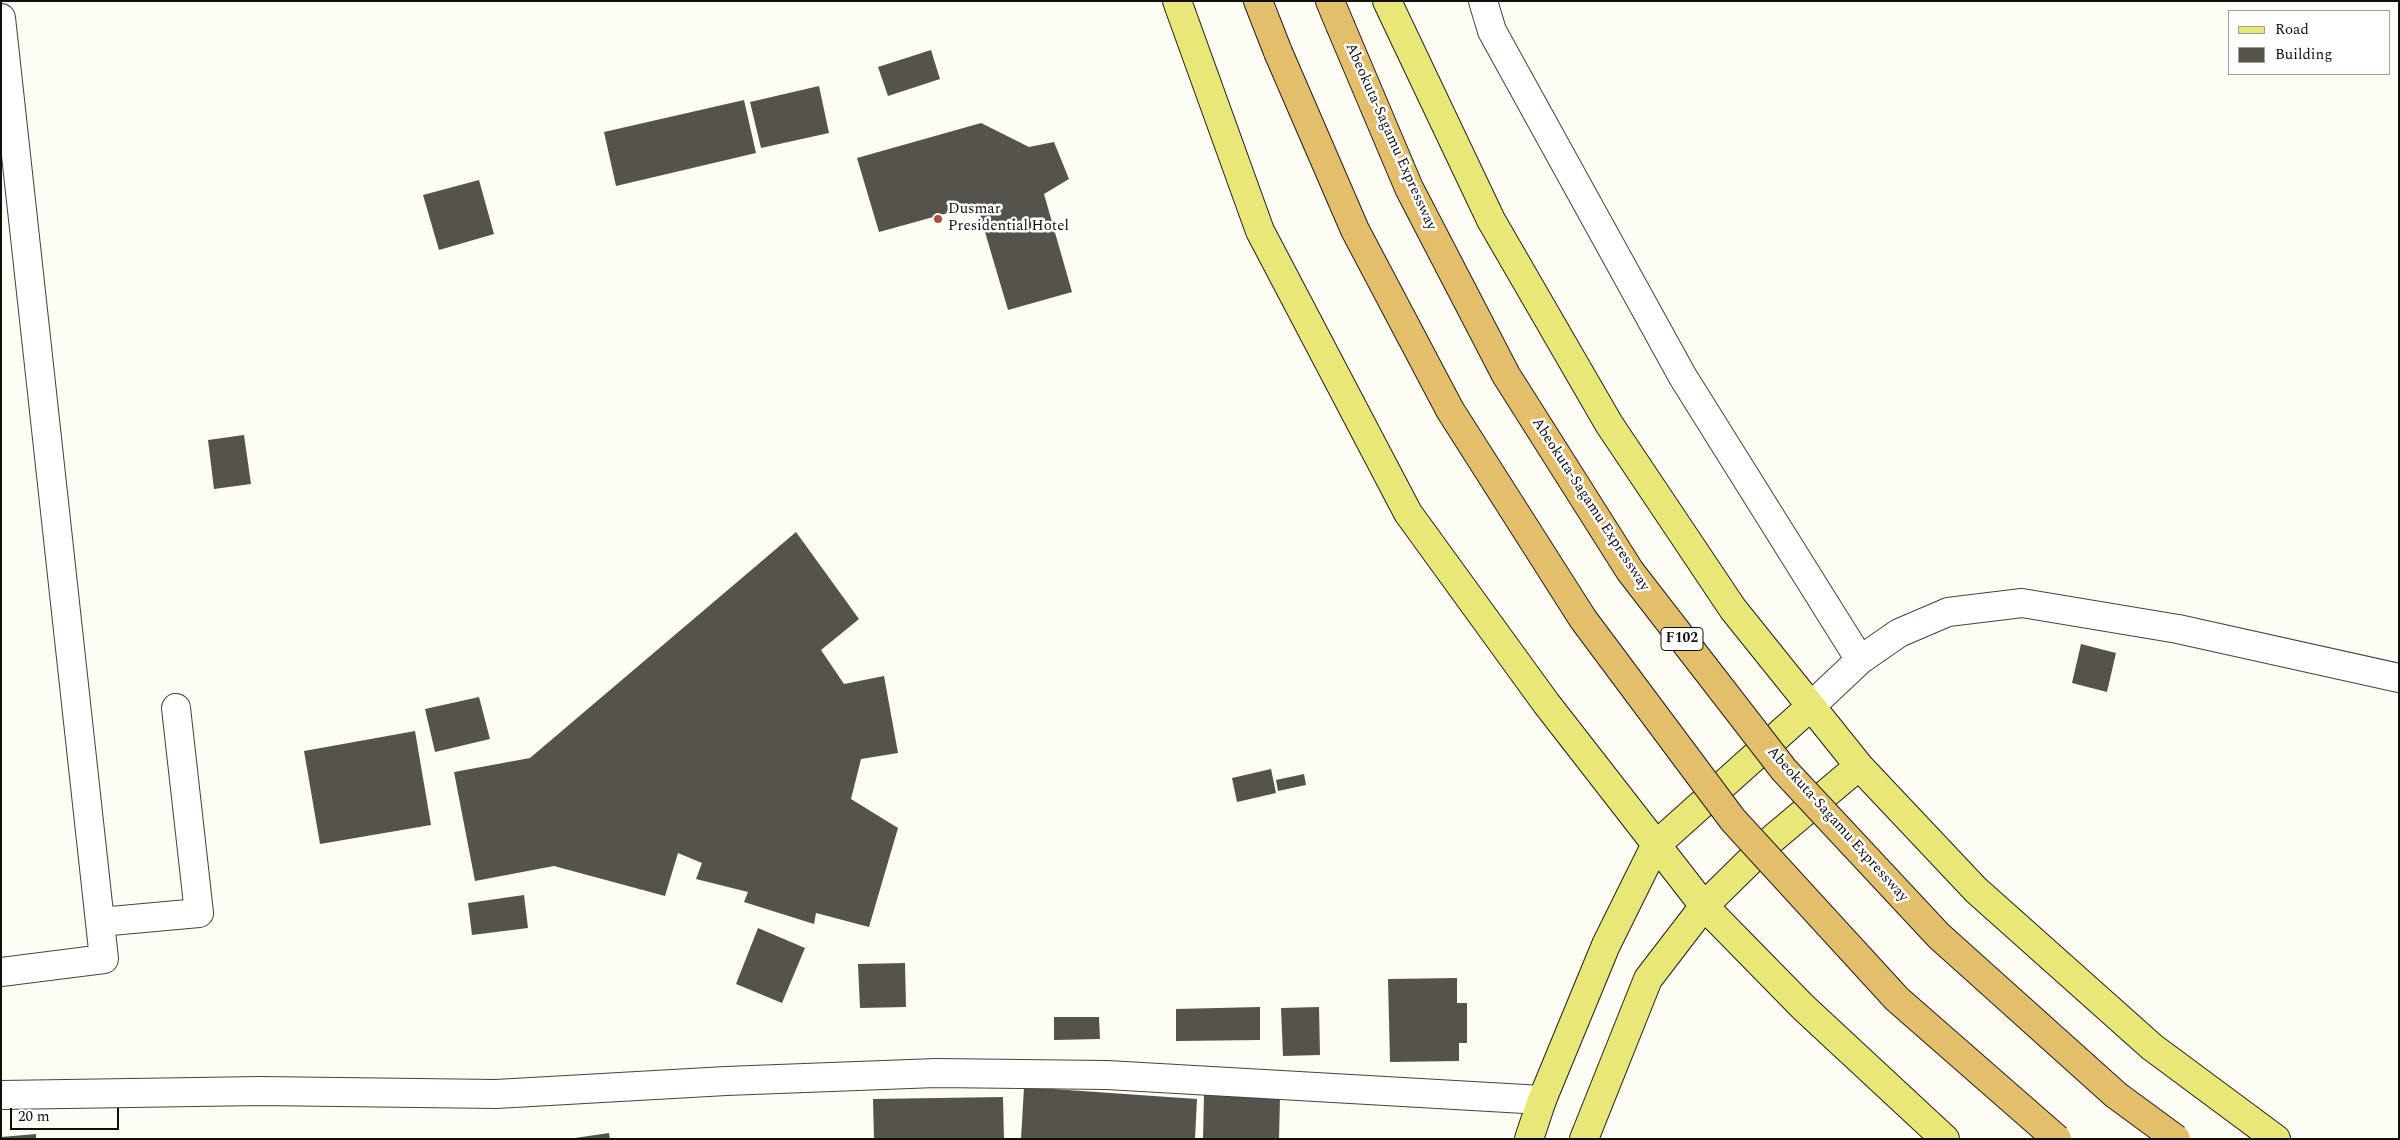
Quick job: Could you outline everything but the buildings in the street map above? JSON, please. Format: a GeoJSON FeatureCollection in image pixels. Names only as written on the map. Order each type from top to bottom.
{"type":"FeatureCollection","features":[{"type":"Feature","properties":{"kind":"highway"},"geometry":{"type":"LineString","coordinates":[[1258,1],[1354,230],[1450,410],[1583,619],[1732,820],[1897,999],[2057,1139]]}},
{"type":"Feature","properties":{"kind":"highway","name":"Abeokuta-Sagamu Expressway"},"geometry":{"type":"LineString","coordinates":[[1335,13],[1409,188],[1506,375],[1630,571],[1784,770],[1939,936],[2116,1094],[2176,1139]]}},
{"type":"Feature","properties":{"kind":"main road"},"geometry":{"type":"LineString","coordinates":[[1176,1],[1260,232],[1408,512],[1546,703],[1655,846],[1704,906],[1802,1007],[1945,1139]]}},
{"type":"Feature","properties":{"kind":"main road"},"geometry":{"type":"LineString","coordinates":[[1386,1],[1491,220],[1609,424],[1733,609],[1859,766],[1976,890],[2152,1046],[2276,1139]]}},
{"type":"Feature","properties":{"kind":"main road"},"geometry":{"type":"LineString","coordinates":[[1529,1139],[1542,1100],[1606,945],[1655,846],[1810,707]]}},
{"type":"Feature","properties":{"kind":"main road"},"geometry":{"type":"LineString","coordinates":[[1584,1139],[1648,979],[1704,906],[1770,841],[1859,766]]}},
{"type":"Feature","properties":{"kind":"street"},"geometry":{"type":"LineString","coordinates":[[1483,1],[1492,32],[1683,377],[1860,660]]}},
{"type":"Feature","properties":{"kind":"street"},"geometry":{"type":"LineString","coordinates":[[1,18],[104,959],[1,972]]}},
{"type":"Feature","properties":{"kind":"street"},"geometry":{"type":"LineString","coordinates":[[1810,707],[1860,660],[1899,633],[1948,612],[2022,603],[2178,629],[2399,678]]}},
{"type":"Feature","properties":{"kind":"street"},"geometry":{"type":"LineString","coordinates":[[100,922],[199,913],[176,708]]}},
{"type":"Feature","properties":{"kind":"street"},"geometry":{"type":"LineString","coordinates":[[1,1095],[260,1091],[496,1094],[726,1081],[936,1073],[1107,1075],[1542,1100]]}},
{"type":"Feature","properties":{"kind":"place","name":"Dusmar Presidential Hotel"},"geometry":{"type":"Point","coordinates":[938,219]}}]}
